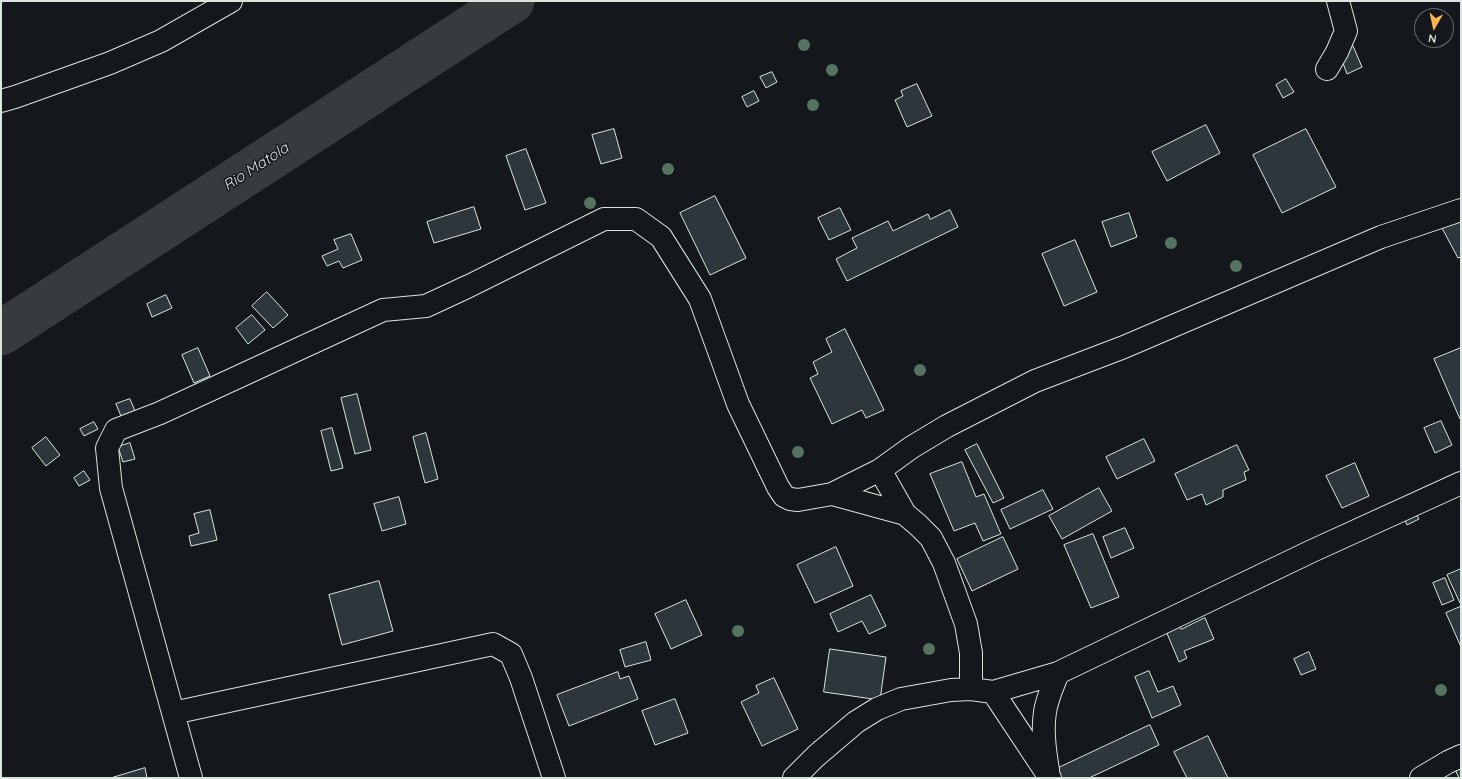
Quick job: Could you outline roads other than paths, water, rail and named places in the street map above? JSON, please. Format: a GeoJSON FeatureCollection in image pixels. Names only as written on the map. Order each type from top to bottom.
{"type":"FeatureCollection","features":[{"type":"Feature","properties":{"kind":"street"},"geometry":{"type":"LineString","coordinates":[[1,101],[110,63],[162,41],[231,1]]}},
{"type":"Feature","properties":{"kind":"street"},"geometry":{"type":"LineString","coordinates":[[1327,70],[1346,31],[1338,1]]}},
{"type":"Feature","properties":{"kind":"street"},"geometry":{"type":"LineString","coordinates":[[191,778],[111,488],[107,448],[116,430],[160,413],[383,310],[426,306],[604,219],[636,219],[661,237],[700,299],[738,404],[778,487],[784,496],[790,499],[798,500],[832,494],[880,470],[912,447],[947,426],[1035,381],[1124,347],[1381,237],[1461,210]]}},
{"type":"Feature","properties":{"kind":"street"},"geometry":{"type":"LineString","coordinates":[[880,470],[905,514],[931,538],[944,563],[966,624],[971,654],[971,690]]}},
{"type":"Feature","properties":{"kind":"street"},"geometry":{"type":"LineString","coordinates":[[794,778],[816,756],[856,722],[877,709],[901,699],[951,690],[993,692],[1058,673],[1305,554],[1461,483]]}},
{"type":"Feature","properties":{"kind":"street"},"geometry":{"type":"LineString","coordinates":[[832,494],[905,514]]}},
{"type":"Feature","properties":{"kind":"street"},"geometry":{"type":"LineString","coordinates":[[173,713],[493,644],[511,654],[521,678],[554,778]]}},
{"type":"Feature","properties":{"kind":"street"},"geometry":{"type":"LineString","coordinates":[[1049,776],[1045,746],[1045,712],[1050,693],[1058,673]]}},
{"type":"Feature","properties":{"kind":"street"},"geometry":{"type":"LineString","coordinates":[[993,692],[1049,776]]}},
{"type":"Feature","properties":{"kind":"street"},"geometry":{"type":"LineString","coordinates":[[1422,778],[1461,756]]}},
{"type":"Feature","properties":{"kind":"waterway","name":"Rio Matola"},"geometry":{"type":"LineString","coordinates":[[1,333],[512,1]]}}]}
